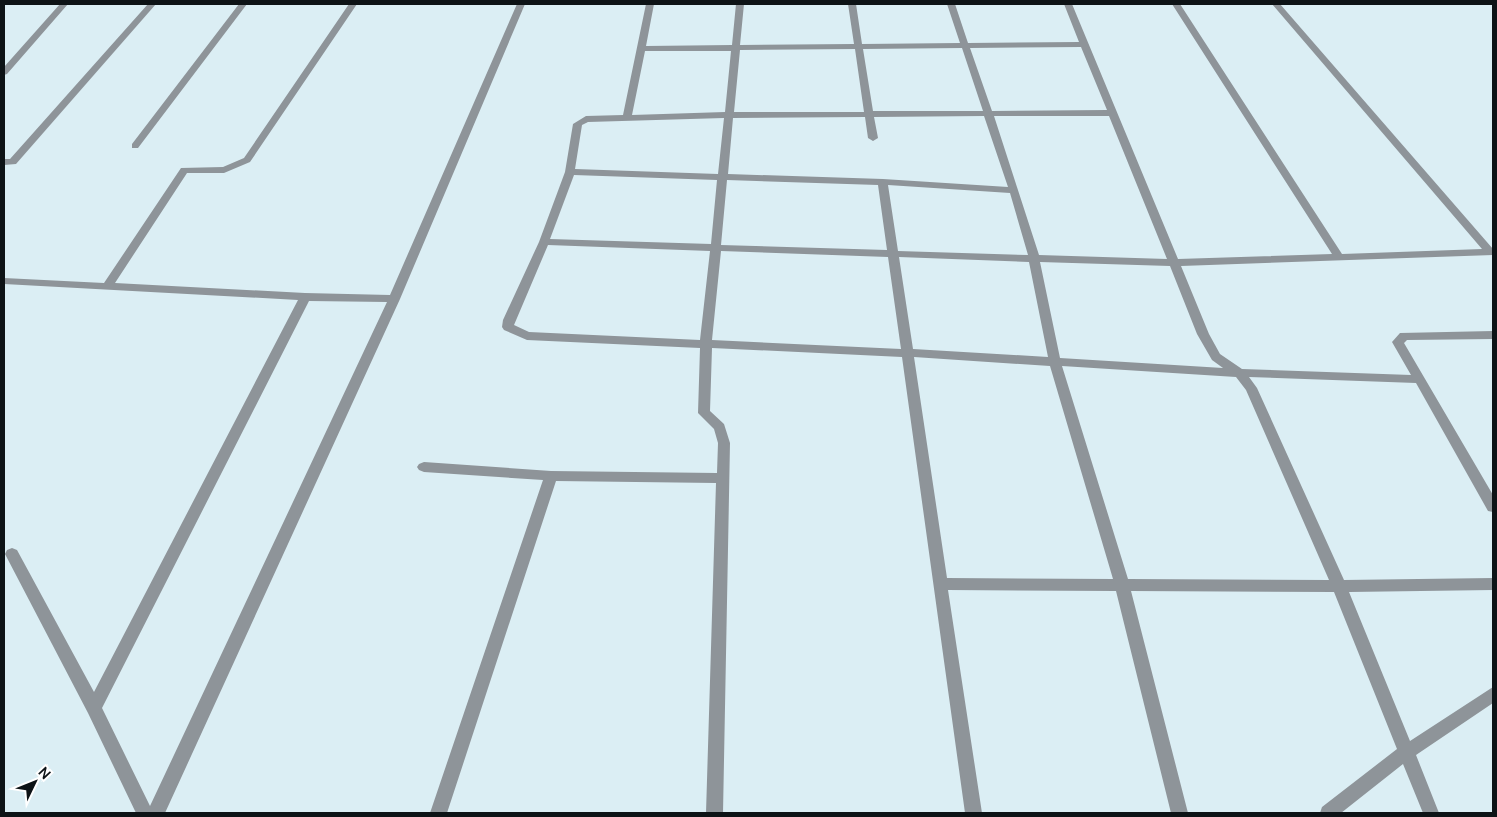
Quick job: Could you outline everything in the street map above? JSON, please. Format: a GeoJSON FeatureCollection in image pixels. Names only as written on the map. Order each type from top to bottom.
{"type":"FeatureCollection","features":[{"type":"Feature","properties":{"kind":"street"},"geometry":{"type":"LineString","coordinates":[[4,72],[64,4]]}},
{"type":"Feature","properties":{"kind":"street"},"geometry":{"type":"LineString","coordinates":[[4,162],[13,162],[152,4]]}},
{"type":"Feature","properties":{"kind":"street"},"geometry":{"type":"LineString","coordinates":[[135,146],[243,4]]}},
{"type":"Feature","properties":{"kind":"street"},"geometry":{"type":"LineString","coordinates":[[108,285],[184,170],[217,172],[235,167],[246,160],[353,4]]}},
{"type":"Feature","properties":{"kind":"street"},"geometry":{"type":"LineString","coordinates":[[156,813],[394,299],[521,4]]}},
{"type":"Feature","properties":{"kind":"street"},"geometry":{"type":"LineString","coordinates":[[628,117],[650,4]]}},
{"type":"Feature","properties":{"kind":"street"},"geometry":{"type":"LineString","coordinates":[[715,813],[723,478],[722,431],[704,413],[706,343],[740,4]]}},
{"type":"Feature","properties":{"kind":"street"},"geometry":{"type":"LineString","coordinates":[[852,4],[873,138]]}},
{"type":"Feature","properties":{"kind":"street"},"geometry":{"type":"LineString","coordinates":[[951,4],[1014,190],[1034,258],[1055,363],[1122,584],[1179,813]]}},
{"type":"Feature","properties":{"kind":"street"},"geometry":{"type":"LineString","coordinates":[[1068,4],[1210,349],[1216,357],[1239,374],[1251,388],[1339,586],[1405,753],[1431,813]]}},
{"type":"Feature","properties":{"kind":"street"},"geometry":{"type":"LineString","coordinates":[[1176,4],[1340,257]]}},
{"type":"Feature","properties":{"kind":"street"},"geometry":{"type":"LineString","coordinates":[[1276,4],[1491,252]]}},
{"type":"Feature","properties":{"kind":"street"},"geometry":{"type":"LineString","coordinates":[[640,49],[1084,44]]}},
{"type":"Feature","properties":{"kind":"street"},"geometry":{"type":"LineString","coordinates":[[1113,113],[594,117],[580,122],[570,172],[544,242],[509,320],[508,327],[527,336],[907,352],[1239,374],[1419,379]]}},
{"type":"Feature","properties":{"kind":"street"},"geometry":{"type":"LineString","coordinates":[[570,172],[883,182],[1014,190]]}},
{"type":"Feature","properties":{"kind":"street"},"geometry":{"type":"LineString","coordinates":[[883,182],[973,813]]}},
{"type":"Feature","properties":{"kind":"street"},"geometry":{"type":"LineString","coordinates":[[544,242],[1173,263],[1491,252]]}},
{"type":"Feature","properties":{"kind":"street"},"geometry":{"type":"LineString","coordinates":[[4,281],[108,285],[305,297],[394,299]]}},
{"type":"Feature","properties":{"kind":"street"},"geometry":{"type":"LineString","coordinates":[[94,708],[305,297]]}},
{"type":"Feature","properties":{"kind":"street"},"geometry":{"type":"LineString","coordinates":[[1493,335],[1404,336],[1400,338],[1399,345],[1493,507]]}},
{"type":"Feature","properties":{"kind":"street"},"geometry":{"type":"LineString","coordinates":[[424,467],[551,476],[723,478]]}},
{"type":"Feature","properties":{"kind":"street"},"geometry":{"type":"LineString","coordinates":[[438,813],[551,476]]}},
{"type":"Feature","properties":{"kind":"street"},"geometry":{"type":"LineString","coordinates":[[12,554],[94,708],[145,813]]}},
{"type":"Feature","properties":{"kind":"street"},"geometry":{"type":"LineString","coordinates":[[940,584],[1339,586],[1493,584]]}},
{"type":"Feature","properties":{"kind":"street"},"geometry":{"type":"LineString","coordinates":[[1328,813],[1405,753],[1493,694]]}}]}
